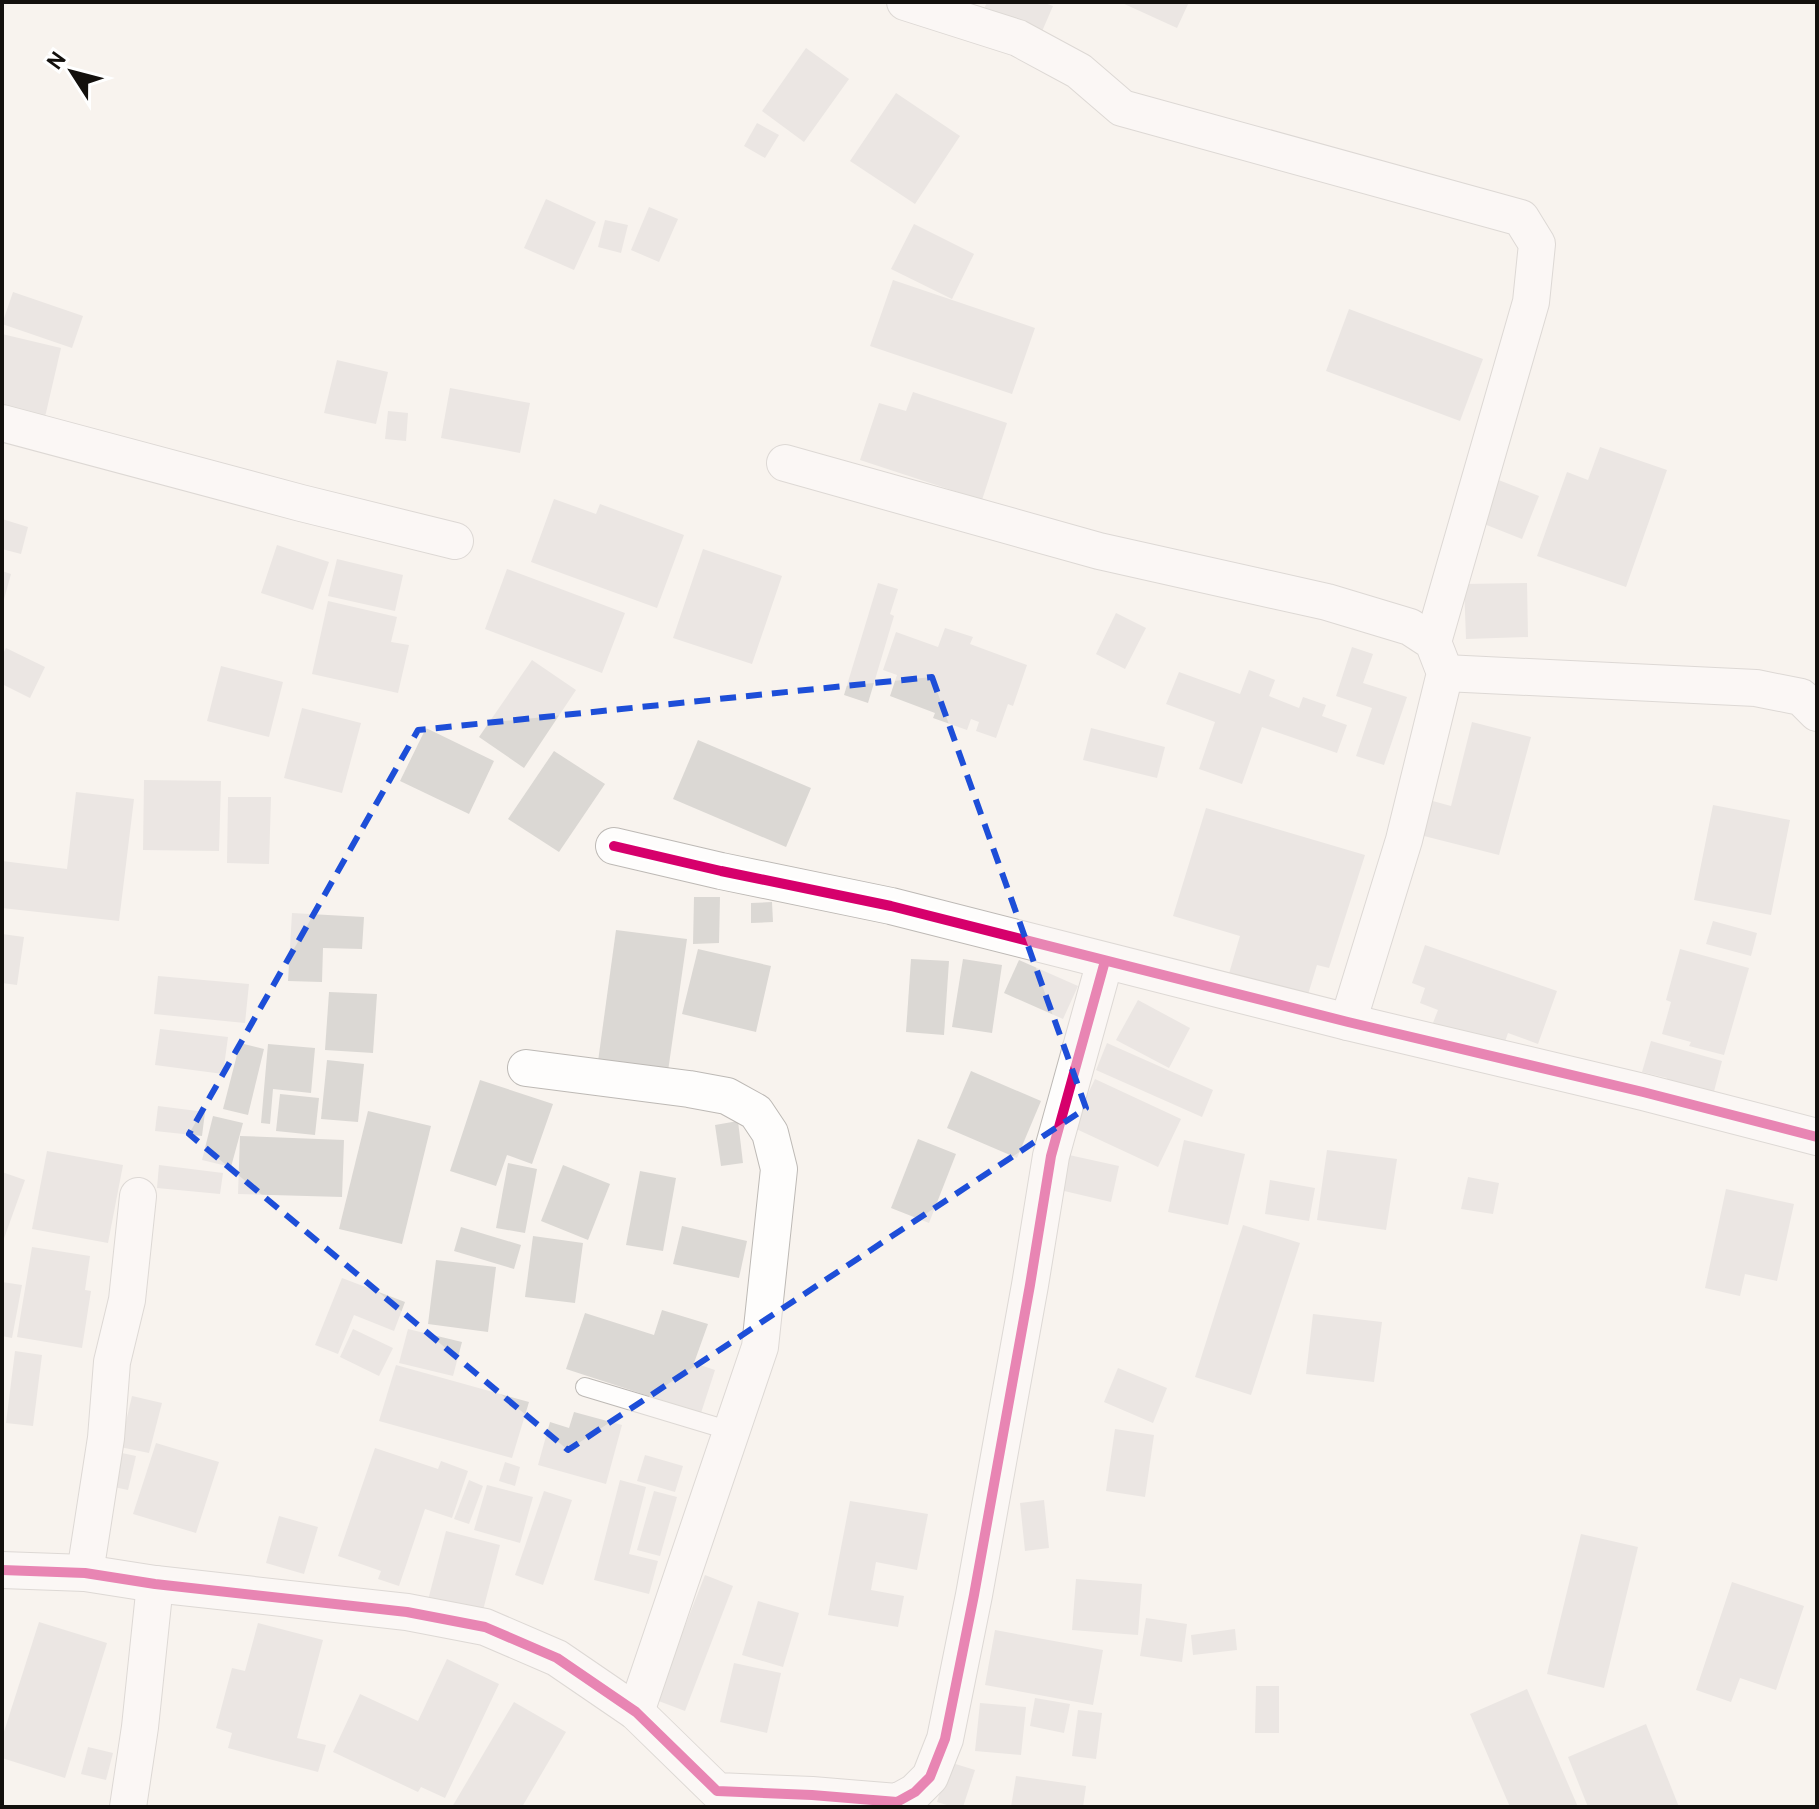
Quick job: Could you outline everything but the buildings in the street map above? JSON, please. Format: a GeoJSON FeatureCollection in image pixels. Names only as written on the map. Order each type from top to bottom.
{"type":"FeatureCollection","features":[{"type":"Feature","properties":{"kind":"street"},"geometry":{"type":"LineString","coordinates":[[905,2],[1018,38],[1079,71],[1122,108],[1521,218],[1537,244],[1531,302],[1439,657],[1404,840],[1348,1022]]}},
{"type":"Feature","properties":{"kind":"street"},"geometry":{"type":"LineString","coordinates":[[2,423],[455,541]]}},
{"type":"Feature","properties":{"kind":"street"},"geometry":{"type":"LineString","coordinates":[[785,463],[1099,551],[1327,602],[1410,627],[1439,657],[1756,688],[1801,697],[1817,713]]}},
{"type":"Feature","properties":{"kind":"street"},"geometry":{"type":"LineString","coordinates":[[614,846],[891,906],[1817,1137]]}},
{"type":"Feature","properties":{"kind":"street"},"geometry":{"type":"LineString","coordinates":[[2,1570],[85,1573],[155,1584],[407,1612],[485,1627],[557,1658],[636,1712],[715,1799],[812,1795],[897,1802],[915,1792],[930,1777],[945,1739],[974,1595],[1051,1156],[1105,961]]}},
{"type":"Feature","properties":{"kind":"street"},"geometry":{"type":"LineString","coordinates":[[526,1068],[727,1096],[756,1112],[770,1133],[779,1169],[760,1347],[636,1712]]}},
{"type":"Feature","properties":{"kind":"street"},"geometry":{"type":"LineString","coordinates":[[85,1573],[106,1438],[112,1362],[127,1300],[138,1196]]}},
{"type":"Feature","properties":{"kind":"street"},"geometry":{"type":"LineString","coordinates":[[128,1807],[155,1584]]}},
{"type":"Feature","properties":{"kind":"lane"},"geometry":{"type":"LineString","coordinates":[[585,1387],[731,1431]]}},
{"type":"Feature","properties":{"kind":"highlighted area"},"geometry":{"type":"Polygon","coordinates":[[[932,677],[1086,1108],[568,1450],[189,1134],[418,730],[932,677]]]}},
{"type":"Feature","properties":{"kind":"cycle path"},"geometry":{"type":"LineString","coordinates":[[614,846],[891,906],[1817,1137]]}},
{"type":"Feature","properties":{"kind":"cycle path"},"geometry":{"type":"LineString","coordinates":[[2,1570],[85,1573],[155,1584],[407,1612],[485,1627],[557,1658],[636,1712],[717,1791],[897,1802],[915,1792],[930,1777],[945,1739],[974,1595],[1051,1156],[1105,961]]}}]}
